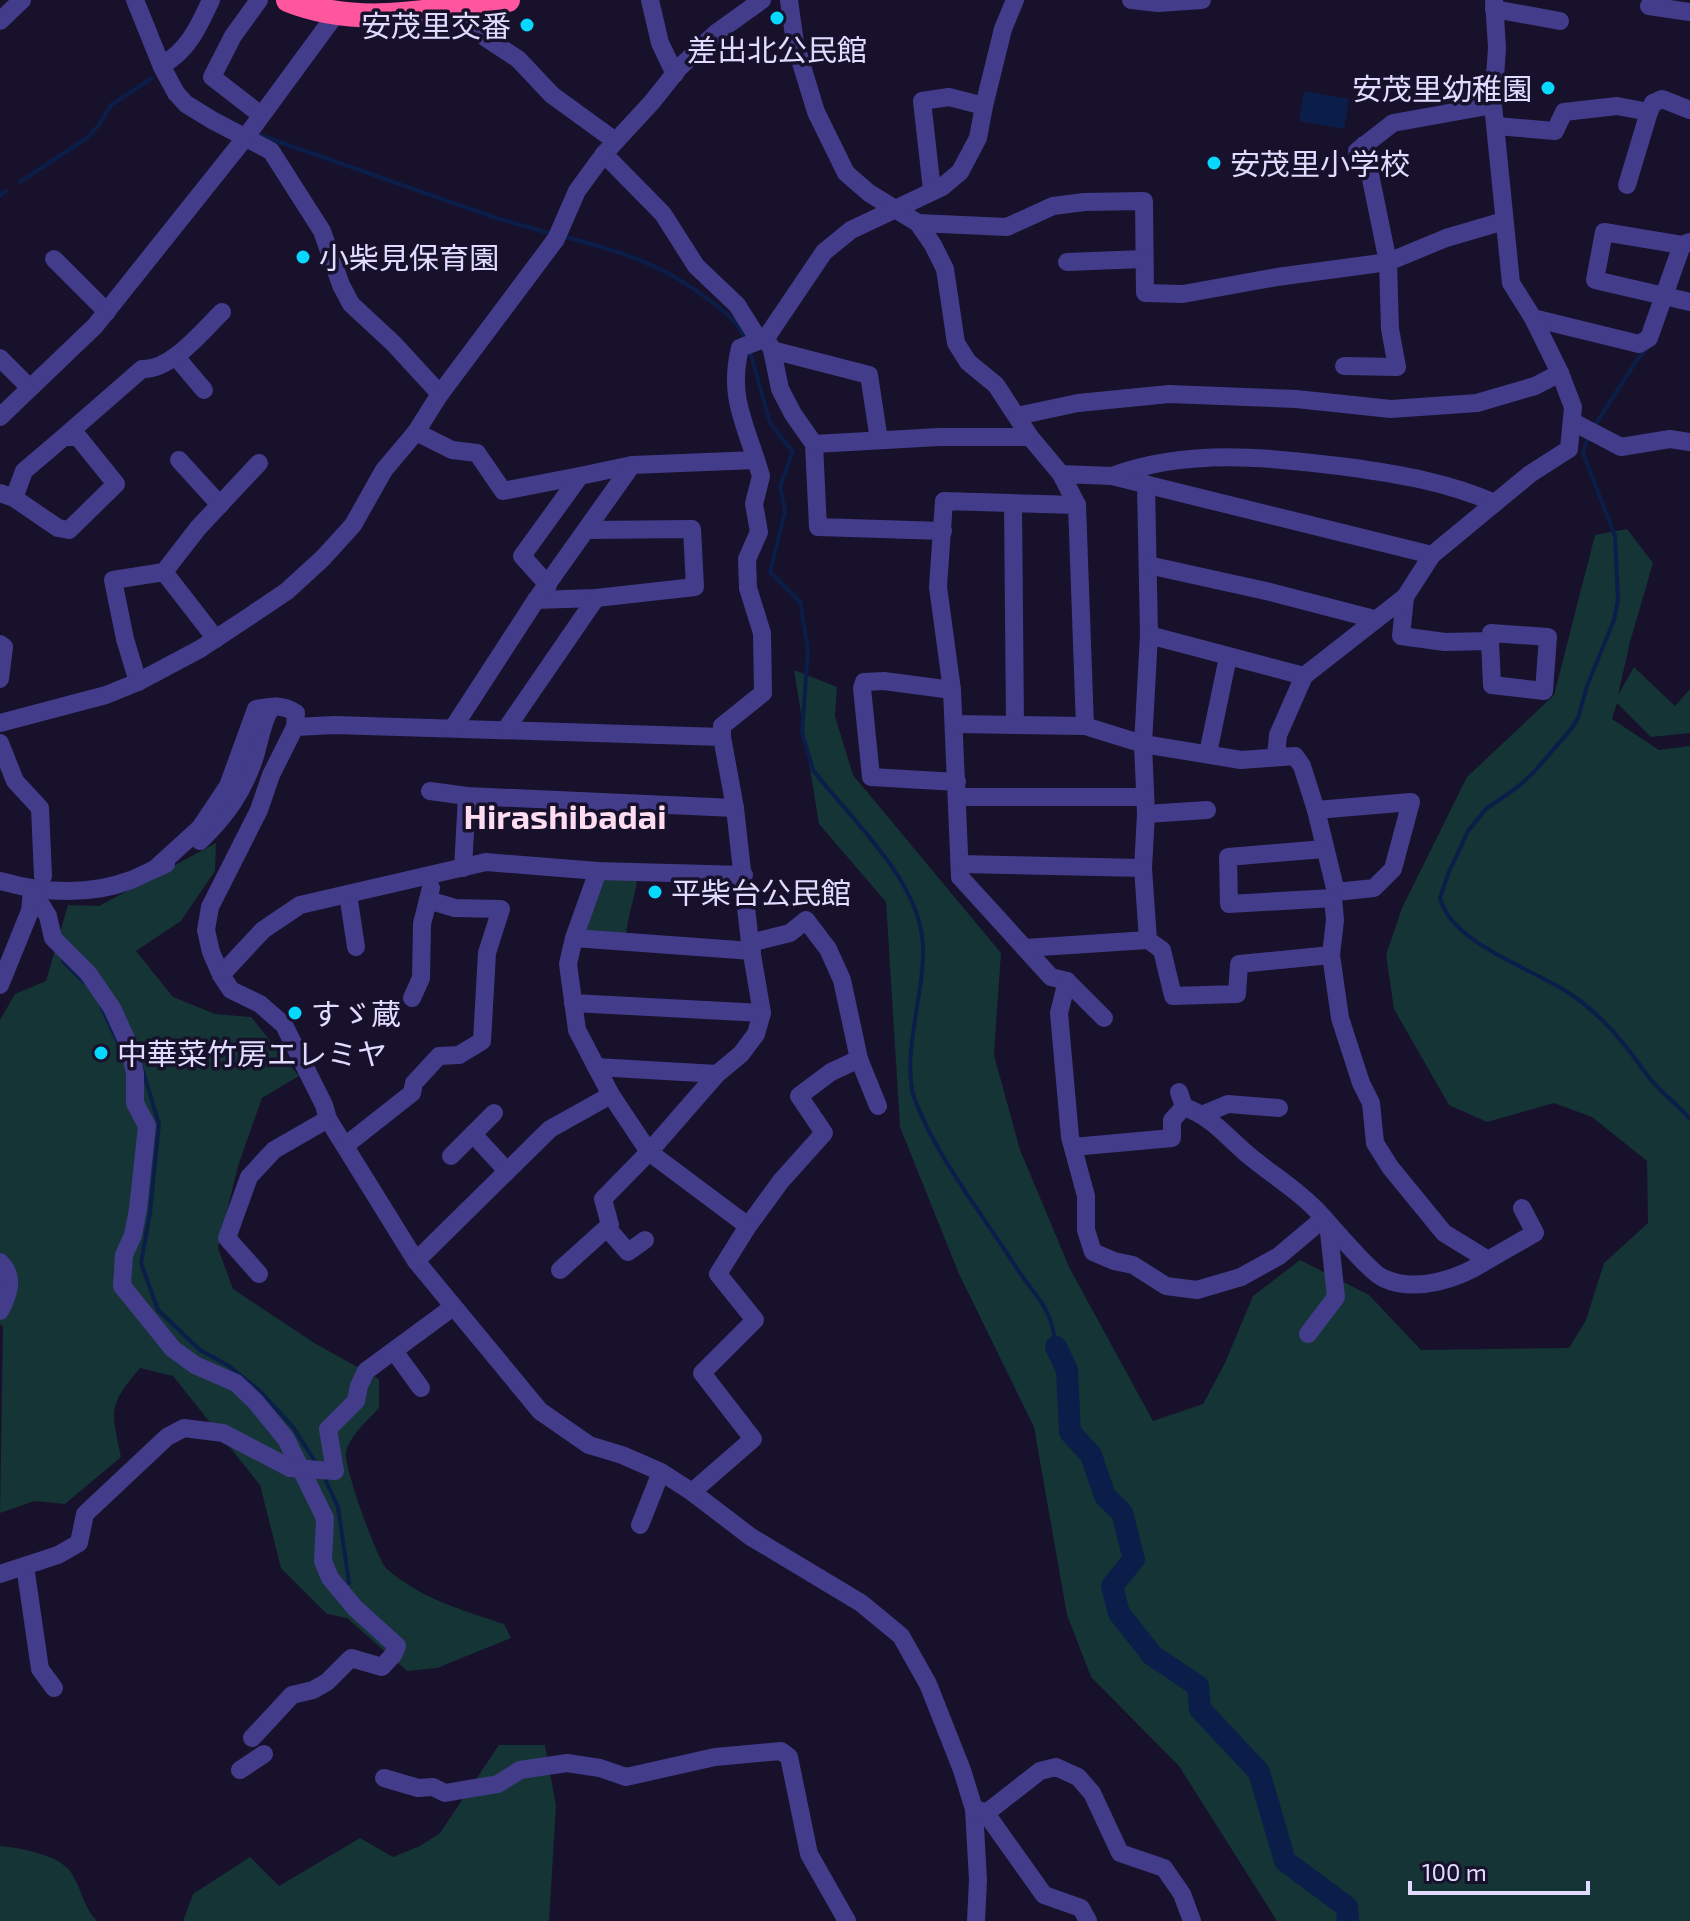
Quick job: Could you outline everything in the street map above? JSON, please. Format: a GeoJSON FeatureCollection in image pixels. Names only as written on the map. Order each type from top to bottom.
{"type":"FeatureCollection","features":[{"type":"Feature","properties":{"kind":"highway"},"geometry":{"type":"LineString","coordinates":[[288,0],[336,14],[419,15],[454,6],[508,0]]}},
{"type":"Feature","properties":{"kind":"street"},"geometry":{"type":"LineString","coordinates":[[0,21],[22,0]]}},
{"type":"Feature","properties":{"kind":"street"},"geometry":{"type":"LineString","coordinates":[[135,0],[176,93],[186,104],[252,129]]}},
{"type":"Feature","properties":{"kind":"street"},"geometry":{"type":"LineString","coordinates":[[165,63],[196,32],[211,0]]}},
{"type":"Feature","properties":{"kind":"street"},"geometry":{"type":"LineString","coordinates":[[259,0],[233,36],[212,77],[271,151],[307,206],[322,231],[351,304],[394,344],[440,394]]}},
{"type":"Feature","properties":{"kind":"street"},"geometry":{"type":"LineString","coordinates":[[650,0],[660,43],[675,74]]}},
{"type":"Feature","properties":{"kind":"street"},"geometry":{"type":"LineString","coordinates":[[0,723],[106,695],[138,682],[216,639],[287,591],[323,558],[353,525],[384,470],[416,432],[440,394],[558,236],[577,191],[609,147],[716,33],[762,0]]}},
{"type":"Feature","properties":{"kind":"street"},"geometry":{"type":"LineString","coordinates":[[789,0],[795,43],[816,112],[846,173],[869,193],[918,223],[945,269],[956,343],[968,362],[996,385],[1030,437],[1061,474],[1077,505],[1085,726]]}},
{"type":"Feature","properties":{"kind":"street"},"geometry":{"type":"LineString","coordinates":[[758,344],[799,294],[824,252],[851,230],[942,187],[960,172],[978,138],[1003,29],[1015,0]]}},
{"type":"Feature","properties":{"kind":"street"},"geometry":{"type":"LineString","coordinates":[[1131,0],[1158,3],[1202,0]]}},
{"type":"Feature","properties":{"kind":"street"},"geometry":{"type":"LineString","coordinates":[[1276,756],[1278,735],[1304,676],[1405,597],[1432,555],[1530,474],[1569,449],[1573,407],[1533,318],[1511,283],[1493,105],[1497,48],[1494,4],[1560,21]]}},
{"type":"Feature","properties":{"kind":"street"},"geometry":{"type":"LineString","coordinates":[[454,6],[486,38],[518,59],[609,147],[663,214],[696,266],[737,305],[793,414],[814,444],[818,527],[943,531]]}},
{"type":"Feature","properties":{"kind":"street"},"geometry":{"type":"LineString","coordinates":[[1649,6],[1690,12]]}},
{"type":"Feature","properties":{"kind":"street"},"geometry":{"type":"LineString","coordinates":[[0,417],[107,312],[252,129],[336,14]]}},
{"type":"Feature","properties":{"kind":"street"},"geometry":{"type":"LineString","coordinates":[[932,190],[922,101],[949,97],[984,106]]}},
{"type":"Feature","properties":{"kind":"street"},"geometry":{"type":"LineString","coordinates":[[1627,185],[1653,103],[1662,99],[1690,110]]}},
{"type":"Feature","properties":{"kind":"street"},"geometry":{"type":"LineString","coordinates":[[1344,366],[1397,367],[1390,329],[1388,262],[1360,148],[1393,123],[1493,105]]}},
{"type":"Feature","properties":{"kind":"street"},"geometry":{"type":"LineString","coordinates":[[1496,126],[1555,131],[1564,112],[1617,106],[1649,112]]}},
{"type":"Feature","properties":{"kind":"street"},"geometry":{"type":"LineString","coordinates":[[918,223],[1007,227],[1053,206],[1144,201],[1145,293],[1183,294],[1388,262],[1446,238],[1504,221]]}},
{"type":"Feature","properties":{"kind":"street"},"geometry":{"type":"LineString","coordinates":[[1533,318],[1639,344],[1649,338],[1666,295],[1686,243],[1604,232],[1595,280],[1666,295],[1690,302]]}},
{"type":"Feature","properties":{"kind":"street"},"geometry":{"type":"LineString","coordinates":[[54,259],[107,312]]}},
{"type":"Feature","properties":{"kind":"street"},"geometry":{"type":"LineString","coordinates":[[1067,262],[1143,259]]}},
{"type":"Feature","properties":{"kind":"street"},"geometry":{"type":"LineString","coordinates":[[64,437],[78,437],[116,484],[69,530],[58,528],[7,496],[24,471],[142,369],[151,370],[176,357],[222,312]]}},
{"type":"Feature","properties":{"kind":"street"},"geometry":{"type":"LineString","coordinates":[[560,1270],[610,1225],[603,1199],[717,1074],[741,1054],[756,1034],[762,1013],[735,808],[722,737],[722,726],[763,693],[762,633],[748,588],[747,559],[759,532],[754,504],[761,476],[735,397],[735,371],[740,348],[758,344],[869,375],[879,440]]}},
{"type":"Feature","properties":{"kind":"street"},"geometry":{"type":"LineString","coordinates":[[176,357],[204,390]]}},
{"type":"Feature","properties":{"kind":"street"},"geometry":{"type":"LineString","coordinates":[[0,358],[30,388]]}},
{"type":"Feature","properties":{"kind":"street"},"geometry":{"type":"LineString","coordinates":[[1017,416],[1078,403],[1169,394],[1296,399],[1391,409],[1477,403],[1535,386],[1560,373]]}},
{"type":"Feature","properties":{"kind":"street"},"geometry":{"type":"LineString","coordinates":[[1573,422],[1621,447],[1670,439],[1690,442]]}},
{"type":"Feature","properties":{"kind":"street"},"geometry":{"type":"LineString","coordinates":[[416,432],[452,450],[477,453],[503,491],[632,465],[756,460]]}},
{"type":"Feature","properties":{"kind":"street"},"geometry":{"type":"LineString","coordinates":[[814,444],[1030,437]]}},
{"type":"Feature","properties":{"kind":"street"},"geometry":{"type":"LineString","coordinates":[[1112,476],[1139,466],[1165,462],[1234,456],[1291,459],[1462,488],[1495,503]]}},
{"type":"Feature","properties":{"kind":"street"},"geometry":{"type":"LineString","coordinates":[[179,460],[220,505]]}},
{"type":"Feature","properties":{"kind":"street"},"geometry":{"type":"LineString","coordinates":[[138,682],[113,580],[164,572],[259,463]]}},
{"type":"Feature","properties":{"kind":"street"},"geometry":{"type":"LineString","coordinates":[[453,728],[536,600],[632,465]]}},
{"type":"Feature","properties":{"kind":"street"},"geometry":{"type":"LineString","coordinates":[[1061,474],[1112,476],[1432,555]]}},
{"type":"Feature","properties":{"kind":"street"},"geometry":{"type":"LineString","coordinates":[[548,585],[522,556],[580,476]]}},
{"type":"Feature","properties":{"kind":"street"},"geometry":{"type":"LineString","coordinates":[[1146,484],[1149,635],[1143,744],[1143,868],[1148,940]]}},
{"type":"Feature","properties":{"kind":"street"},"geometry":{"type":"LineString","coordinates":[[1077,505],[944,501],[938,587],[955,724],[960,877],[1051,977],[1067,981],[1104,1018]]}},
{"type":"Feature","properties":{"kind":"street"},"geometry":{"type":"LineString","coordinates":[[1013,504],[1015,724]]}},
{"type":"Feature","properties":{"kind":"street"},"geometry":{"type":"LineString","coordinates":[[536,600],[596,598],[695,587],[692,529],[587,530]]}},
{"type":"Feature","properties":{"kind":"street"},"geometry":{"type":"LineString","coordinates":[[1148,565],[1374,619]]}},
{"type":"Feature","properties":{"kind":"street"},"geometry":{"type":"LineString","coordinates":[[164,572],[216,639]]}},
{"type":"Feature","properties":{"kind":"street"},"geometry":{"type":"LineString","coordinates":[[1405,597],[1401,636],[1445,642],[1490,641]]}},
{"type":"Feature","properties":{"kind":"street"},"geometry":{"type":"LineString","coordinates":[[506,729],[596,598]]}},
{"type":"Feature","properties":{"kind":"street"},"geometry":{"type":"LineString","coordinates":[[1149,635],[1304,676]]}},
{"type":"Feature","properties":{"kind":"street"},"geometry":{"type":"LineString","coordinates":[[0,644],[4,647],[0,679]]}},
{"type":"Feature","properties":{"kind":"street"},"geometry":{"type":"LineString","coordinates":[[1208,753],[1228,657]]}},
{"type":"Feature","properties":{"kind":"street"},"geometry":{"type":"LineString","coordinates":[[952,690],[884,681],[864,682],[862,688],[871,777],[957,789],[1207,810]]}},
{"type":"Feature","properties":{"kind":"street"},"geometry":{"type":"LineString","coordinates":[[0,881],[97,890],[155,869],[200,828],[228,786],[256,709],[273,705],[296,713],[295,727],[271,775],[259,810],[210,907],[206,930],[221,975],[231,990],[260,1004],[284,1025],[328,1119],[416,1261],[540,1411],[589,1445],[661,1472],[751,1537],[861,1603],[901,1636],[928,1684],[980,1811],[1044,1895],[1081,1908],[1088,1921]]}},
{"type":"Feature","properties":{"kind":"street"},"geometry":{"type":"LineString","coordinates":[[955,724],[1085,726],[1143,744],[1241,760],[1295,756],[1302,766],[1316,810],[1334,895],[1331,955],[1340,1018],[1361,1083],[1371,1103],[1375,1143],[1390,1167],[1444,1233],[1488,1260]]}},
{"type":"Feature","properties":{"kind":"street"},"geometry":{"type":"LineString","coordinates":[[295,727],[506,729],[722,737]]}},
{"type":"Feature","properties":{"kind":"street"},"geometry":{"type":"LineString","coordinates":[[0,743],[15,781],[40,808],[37,883],[30,911],[0,985]]}},
{"type":"Feature","properties":{"kind":"street"},"geometry":{"type":"LineString","coordinates":[[430,791],[467,796],[735,808]]}},
{"type":"Feature","properties":{"kind":"street"},"geometry":{"type":"LineString","coordinates":[[463,868],[467,796]]}},
{"type":"Feature","properties":{"kind":"street"},"geometry":{"type":"LineString","coordinates":[[1316,810],[1411,802],[1393,869],[1374,888],[1334,895],[1229,904],[1228,857],[1324,849]]}},
{"type":"Feature","properties":{"kind":"street"},"geometry":{"type":"LineString","coordinates":[[221,975],[263,930],[300,905],[486,862],[598,871],[744,875]]}},
{"type":"Feature","properties":{"kind":"street"},"geometry":{"type":"LineString","coordinates":[[960,864],[1143,868]]}},
{"type":"Feature","properties":{"kind":"street"},"geometry":{"type":"LineString","coordinates":[[598,871],[568,964],[577,1030],[611,1095],[649,1152],[748,1226]]}},
{"type":"Feature","properties":{"kind":"street"},"geometry":{"type":"LineString","coordinates":[[412,998],[421,978],[422,924],[434,874]]}},
{"type":"Feature","properties":{"kind":"street"},"geometry":{"type":"LineString","coordinates":[[37,883],[53,938],[88,973],[112,1008],[130,1051],[135,1073],[135,1103],[147,1126],[138,1209],[133,1235],[124,1255],[122,1286],[173,1349],[195,1365],[236,1383],[286,1439],[325,1518],[323,1561],[330,1578],[355,1608],[397,1646],[382,1667],[351,1658],[327,1682],[313,1690],[292,1695],[252,1738]]}},
{"type":"Feature","properties":{"kind":"street"},"geometry":{"type":"LineString","coordinates":[[348,894],[356,947]]}},
{"type":"Feature","properties":{"kind":"street"},"geometry":{"type":"LineString","coordinates":[[346,1145],[412,1093],[414,1083],[439,1056],[459,1055],[482,1041],[485,963],[501,909],[455,908],[428,900]]}},
{"type":"Feature","properties":{"kind":"street"},"geometry":{"type":"LineString","coordinates":[[574,938],[751,947],[790,933],[806,920],[828,949],[842,980],[859,1059],[878,1106]]}},
{"type":"Feature","properties":{"kind":"street"},"geometry":{"type":"LineString","coordinates":[[1025,948],[1148,940],[1162,950],[1173,996],[1237,994],[1239,964],[1331,955]]}},
{"type":"Feature","properties":{"kind":"street"},"geometry":{"type":"LineString","coordinates":[[1067,981],[1059,1013],[1073,1147],[1086,1196],[1086,1230],[1093,1252],[1133,1265],[1166,1286],[1197,1290],[1241,1277],[1279,1256],[1326,1220]]}},
{"type":"Feature","properties":{"kind":"street"},"geometry":{"type":"LineString","coordinates":[[573,1003],[762,1013]]}},
{"type":"Feature","properties":{"kind":"street"},"geometry":{"type":"LineString","coordinates":[[692,1492],[753,1439],[702,1373],[755,1320],[718,1274],[781,1181],[824,1133],[799,1096],[831,1072],[859,1059]]}},
{"type":"Feature","properties":{"kind":"street"},"geometry":{"type":"LineString","coordinates":[[596,1067],[717,1074]]}},
{"type":"Feature","properties":{"kind":"street"},"geometry":{"type":"LineString","coordinates":[[416,1261],[550,1129],[611,1095]]}},
{"type":"Feature","properties":{"kind":"street"},"geometry":{"type":"LineString","coordinates":[[1073,1147],[1172,1138],[1172,1120],[1182,1100],[1204,1114],[1326,1220],[1382,1278],[1410,1284],[1450,1279],[1468,1273],[1535,1233],[1522,1208]]}},
{"type":"Feature","properties":{"kind":"street"},"geometry":{"type":"LineString","coordinates":[[1204,1114],[1228,1104],[1279,1108]]}},
{"type":"Feature","properties":{"kind":"street"},"geometry":{"type":"LineString","coordinates":[[451,1156],[494,1113]]}},
{"type":"Feature","properties":{"kind":"street"},"geometry":{"type":"LineString","coordinates":[[259,1274],[227,1238],[249,1177],[274,1150],[328,1119]]}},
{"type":"Feature","properties":{"kind":"street"},"geometry":{"type":"LineString","coordinates":[[473,1134],[507,1171]]}},
{"type":"Feature","properties":{"kind":"street"},"geometry":{"type":"LineString","coordinates":[[1308,1334],[1336,1297],[1326,1220]]}},
{"type":"Feature","properties":{"kind":"street"},"geometry":{"type":"LineString","coordinates":[[607,1228],[628,1252],[645,1240]]}},
{"type":"Feature","properties":{"kind":"street"},"geometry":{"type":"LineString","coordinates":[[0,1262],[11,1282],[0,1311]]}},
{"type":"Feature","properties":{"kind":"street"},"geometry":{"type":"LineString","coordinates":[[0,1574],[58,1555],[79,1543],[85,1514],[167,1437],[184,1428],[223,1433],[290,1468],[335,1471],[328,1429],[356,1401],[366,1371],[453,1307]]}},
{"type":"Feature","properties":{"kind":"street"},"geometry":{"type":"LineString","coordinates":[[394,1351],[421,1388]]}},
{"type":"Feature","properties":{"kind":"street"},"geometry":{"type":"LineString","coordinates":[[640,1525],[661,1472]]}},
{"type":"Feature","properties":{"kind":"street"},"geometry":{"type":"LineString","coordinates":[[25,1566],[40,1669],[54,1688]]}},
{"type":"Feature","properties":{"kind":"street"},"geometry":{"type":"LineString","coordinates":[[384,1778],[418,1788],[433,1787],[445,1793],[498,1784],[520,1770],[567,1763],[600,1768],[626,1777],[715,1757],[781,1751],[789,1757],[809,1854],[847,1921]]}},
{"type":"Feature","properties":{"kind":"street"},"geometry":{"type":"LineString","coordinates":[[240,1770],[264,1754]]}},
{"type":"Feature","properties":{"kind":"street"},"geometry":{"type":"LineString","coordinates":[[980,1811],[1040,1771],[1056,1767],[1078,1777],[1092,1793],[1120,1853],[1164,1868],[1182,1894],[1192,1921]]}},
{"type":"Feature","properties":{"kind":"street"},"geometry":{"type":"LineString","coordinates":[[976,1921],[980,1811]]}},
{"type":"Feature","properties":{"kind":"green space"},"geometry":{"type":"Polygon","coordinates":[[[1627,529],[1653,563],[1618,695],[1634,667],[1675,706],[1690,689],[1690,733],[1651,737],[1617,703],[1612,719],[1659,750],[1690,746],[1690,1921],[1277,1921],[1179,1766],[1091,1677],[1067,1615],[1034,1427],[959,1274],[900,1127],[886,902],[819,824],[794,670],[837,687],[835,716],[853,775],[1001,953],[994,1055],[1020,1150],[1070,1269],[1153,1421],[1203,1404],[1225,1363],[1253,1296],[1300,1260],[1369,1295],[1421,1350],[1569,1348],[1586,1320],[1604,1263],[1648,1223],[1647,1161],[1592,1117],[1554,1103],[1487,1122],[1449,1105],[1394,1009],[1386,955],[1402,908],[1467,777],[1554,695],[1595,535],[1627,529]]]}},
{"type":"Feature","properties":{"kind":"green space"},"geometry":{"type":"Polygon","coordinates":[[[216,843],[215,871],[181,921],[136,951],[173,997],[215,1014],[251,1017],[299,1076],[262,1098],[238,1166],[218,1248],[233,1289],[316,1344],[379,1379],[379,1408],[355,1434],[346,1453],[355,1493],[382,1562],[400,1579],[428,1596],[504,1624],[511,1638],[437,1668],[407,1671],[347,1618],[327,1614],[281,1568],[260,1485],[173,1376],[140,1368],[122,1391],[115,1409],[115,1429],[121,1457],[65,1504],[34,1501],[0,1513],[3,1327],[0,1324],[0,1020],[15,994],[46,981],[68,905],[99,906],[216,843]]]}},
{"type":"Feature","properties":{"kind":"green space"},"geometry":{"type":"Polygon","coordinates":[[[601,875],[637,879],[626,937],[582,935],[601,875]]]}},
{"type":"Feature","properties":{"kind":"green space"},"geometry":{"type":"Polygon","coordinates":[[[499,1745],[545,1745],[556,1806],[549,1921],[183,1921],[193,1894],[250,1857],[279,1886],[360,1838],[393,1857],[420,1846],[440,1833],[499,1745]]]}},
{"type":"Feature","properties":{"kind":"green space"},"geometry":{"type":"Polygon","coordinates":[[[0,1846],[38,1853],[64,1865],[74,1877],[88,1909],[97,1921],[0,1921],[0,1846]]]}},
{"type":"Feature","properties":{"kind":"water"},"geometry":{"type":"Polygon","coordinates":[[[1304,91],[1349,99],[1344,129],[1299,121],[1304,91]]]}},
{"type":"Feature","properties":{"kind":"waterway"},"geometry":{"type":"LineString","coordinates":[[20,182],[88,137],[111,105],[152,78]]}},
{"type":"Feature","properties":{"kind":"waterway"},"geometry":{"type":"LineString","coordinates":[[257,134],[496,218],[552,234]]}},
{"type":"Feature","properties":{"kind":"waterway"},"geometry":{"type":"LineString","coordinates":[[0,195],[6,191]]}},
{"type":"Feature","properties":{"kind":"waterway"},"geometry":{"type":"LineString","coordinates":[[565,237],[622,254],[674,277],[725,313],[746,340]]}},
{"type":"Feature","properties":{"kind":"waterway"},"geometry":{"type":"LineString","coordinates":[[749,348],[770,423],[793,452],[780,486],[785,512],[770,572],[800,602],[808,649],[802,732],[813,770],[878,848],[907,891],[922,936],[923,954],[910,1062],[915,1100],[948,1165],[1047,1311],[1056,1347]]}},
{"type":"Feature","properties":{"kind":"waterway"},"geometry":{"type":"LineString","coordinates":[[1595,425],[1647,349]]}},
{"type":"Feature","properties":{"kind":"waterway"},"geometry":{"type":"LineString","coordinates":[[1589,434],[1583,453],[1615,536],[1618,600],[1614,620],[1572,728],[1534,772],[1486,809],[1468,831],[1440,898],[1448,915],[1477,942],[1556,985],[1594,1012],[1652,1081],[1690,1119]]}},
{"type":"Feature","properties":{"kind":"waterway"},"geometry":{"type":"LineString","coordinates":[[63,961],[85,983]]}},
{"type":"Feature","properties":{"kind":"waterway"},"geometry":{"type":"LineString","coordinates":[[101,1006],[121,1049]]}},
{"type":"Feature","properties":{"kind":"waterway"},"geometry":{"type":"LineString","coordinates":[[142,1068],[159,1124],[150,1213],[141,1263],[158,1310],[200,1350],[229,1366],[260,1391],[293,1427],[316,1463]]}},
{"type":"Feature","properties":{"kind":"waterway"},"geometry":{"type":"LineString","coordinates":[[1056,1347],[1067,1370],[1070,1432],[1091,1455],[1105,1496],[1122,1513],[1134,1559],[1112,1586],[1119,1613],[1152,1655],[1198,1686],[1200,1709],[1259,1772],[1285,1861],[1347,1907],[1348,1921]]}},
{"type":"Feature","properties":{"kind":"waterway"},"geometry":{"type":"LineString","coordinates":[[324,1477],[338,1507],[349,1583]]}},
{"type":"Feature","properties":{"kind":"place","name":"差出北公民館"},"geometry":{"type":"Point","coordinates":[777,18]}},
{"type":"Feature","properties":{"kind":"place","name":"安茂里交番"},"geometry":{"type":"Point","coordinates":[527,25]}},
{"type":"Feature","properties":{"kind":"place","name":"安茂里幼稚園"},"geometry":{"type":"Point","coordinates":[1548,88]}},
{"type":"Feature","properties":{"kind":"place","name":"安茂里小学校"},"geometry":{"type":"Point","coordinates":[1214,163]}},
{"type":"Feature","properties":{"kind":"place","name":"小柴見保育園"},"geometry":{"type":"Point","coordinates":[303,257]}},
{"type":"Feature","properties":{"kind":"place","name":"平柴台公民館"},"geometry":{"type":"Point","coordinates":[655,892]}},
{"type":"Feature","properties":{"kind":"place","name":"すゞ蔵"},"geometry":{"type":"Point","coordinates":[295,1013]}},
{"type":"Feature","properties":{"kind":"place","name":"中華菜竹房エレミヤ"},"geometry":{"type":"Point","coordinates":[101,1053]}},
{"type":"Feature","properties":{"kind":"district","name":"Hirashibadai"},"geometry":{"type":"Point","coordinates":[565,815]}}]}
